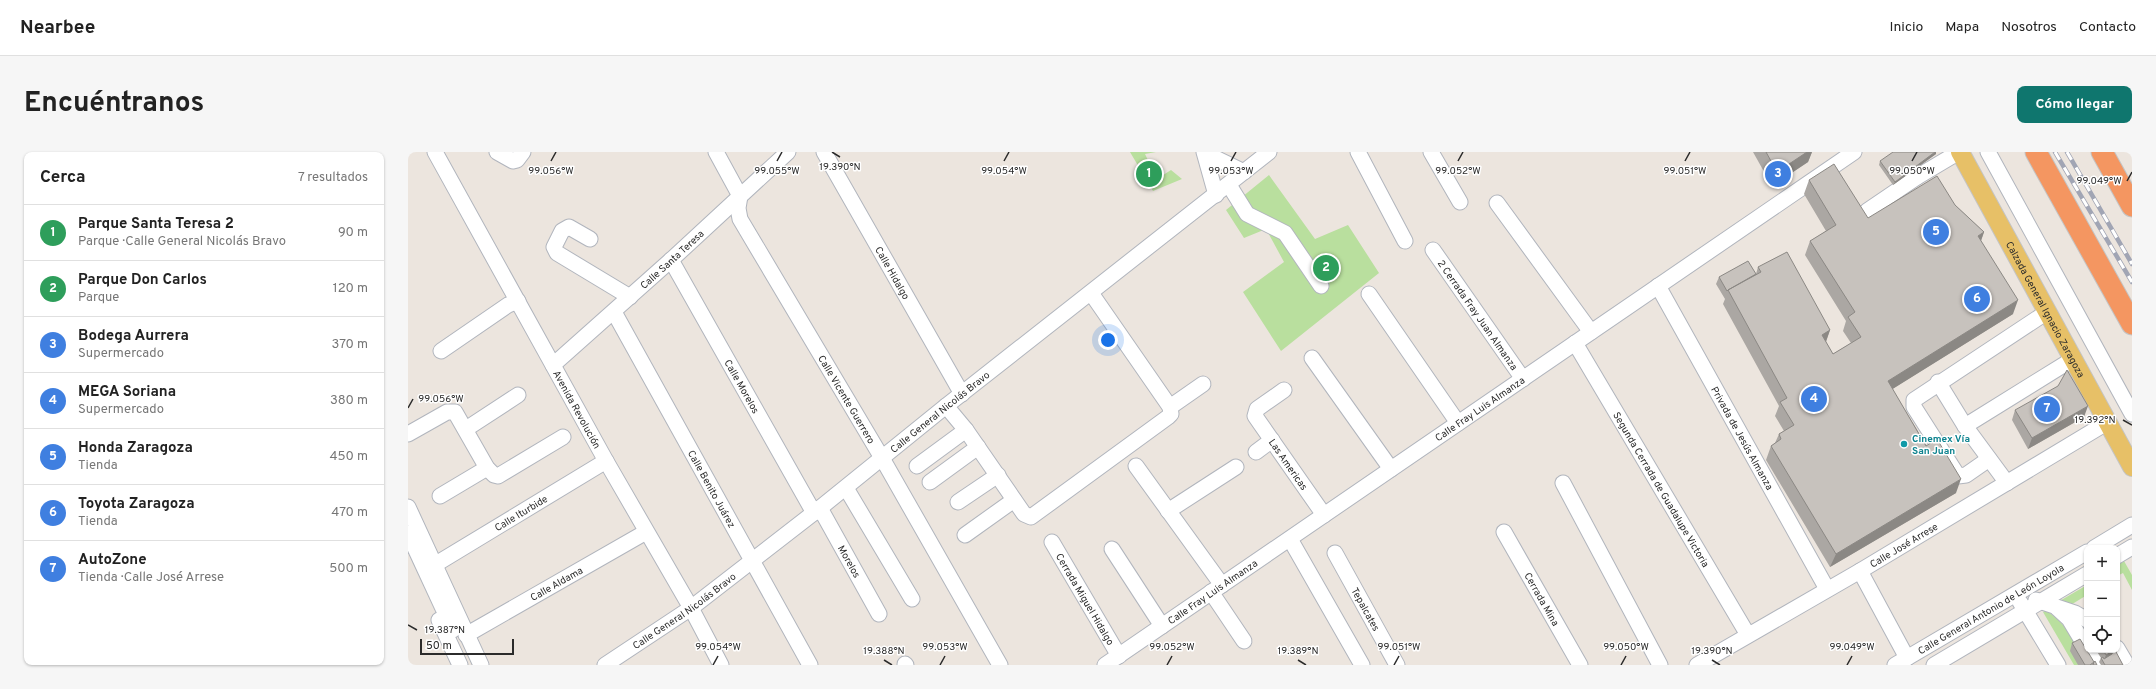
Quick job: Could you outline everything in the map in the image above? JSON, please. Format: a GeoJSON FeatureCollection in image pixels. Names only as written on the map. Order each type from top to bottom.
{"type":"FeatureCollection","features":[{"type":"Feature","properties":{"kind":"highway"},"geometry":{"type":"LineString","coordinates":[[2036,152],[2132,324]]}},
{"type":"Feature","properties":{"kind":"highway"},"geometry":{"type":"LineString","coordinates":[[2102,152],[2132,206]]}},
{"type":"Feature","properties":{"kind":"main road","name":"Calzada General Ignacio Zaragoza"},"geometry":{"type":"LineString","coordinates":[[1959,152],[2132,466]]}},
{"type":"Feature","properties":{"kind":"street","name":"Avenida Revolución"},"geometry":{"type":"LineString","coordinates":[[435,152],[606,461],[691,608],[721,665]]}},
{"type":"Feature","properties":{"kind":"street"},"geometry":{"type":"LineString","coordinates":[[497,152],[513,161],[517,160],[523,152]]}},
{"type":"Feature","properties":{"kind":"street"},"geometry":{"type":"LineString","coordinates":[[716,152],[740,196]]}},
{"type":"Feature","properties":{"kind":"street","name":"Calle Santa Teresa"},"geometry":{"type":"LineString","coordinates":[[553,365],[614,312],[788,152]]}},
{"type":"Feature","properties":{"kind":"street","name":"Calle Hidalgo"},"geometry":{"type":"LineString","coordinates":[[824,152],[962,394]]}},
{"type":"Feature","properties":{"kind":"street"},"geometry":{"type":"LineString","coordinates":[[1205,152],[1244,172]]}},
{"type":"Feature","properties":{"kind":"street"},"geometry":{"type":"LineString","coordinates":[[1205,152],[1216,195]]}},
{"type":"Feature","properties":{"kind":"street","name":"Calle General Nicolás Bravo"},"geometry":{"type":"LineString","coordinates":[[605,665],[691,608],[817,511],[946,406],[1229,185],[1269,152]]}},
{"type":"Feature","properties":{"kind":"street"},"geometry":{"type":"LineString","coordinates":[[1358,152],[1405,241]]}},
{"type":"Feature","properties":{"kind":"street"},"geometry":{"type":"LineString","coordinates":[[1431,152],[1460,202]]}},
{"type":"Feature","properties":{"kind":"street","name":"Calle Fray Luis Almanza"},"geometry":{"type":"LineString","coordinates":[[1105,665],[1854,152]]}},
{"type":"Feature","properties":{"kind":"street"},"geometry":{"type":"LineString","coordinates":[[1867,211],[1915,174],[1959,152]]}},
{"type":"Feature","properties":{"kind":"street"},"geometry":{"type":"LineString","coordinates":[[1988,152],[2132,414]]}},
{"type":"Feature","properties":{"kind":"street"},"geometry":{"type":"LineString","coordinates":[[1229,185],[1247,214],[1285,233],[1321,286]]}},
{"type":"Feature","properties":{"kind":"street","name":"Calle Vicente Guerrero"},"geometry":{"type":"LineString","coordinates":[[740,196],[738,208],[740,219],[882,458],[1000,665]]}},
{"type":"Feature","properties":{"kind":"street"},"geometry":{"type":"LineString","coordinates":[[1497,203],[1590,332]]}},
{"type":"Feature","properties":{"kind":"street"},"geometry":{"type":"LineString","coordinates":[[590,240],[569,227],[562,231],[554,247],[558,253],[630,297]]}},
{"type":"Feature","properties":{"kind":"street","name":"2 Cerrada Fray Juan Almanza"},"geometry":{"type":"LineString","coordinates":[[1432,250],[1523,379]]}},
{"type":"Feature","properties":{"kind":"street","name":"Calle Morelos"},"geometry":{"type":"LineString","coordinates":[[671,260],[817,511]]}},
{"type":"Feature","properties":{"kind":"street","name":"Privada de Jesús Almanza"},"geometry":{"type":"LineString","coordinates":[[1658,286],[1827,589]]}},
{"type":"Feature","properties":{"kind":"street"},"geometry":{"type":"LineString","coordinates":[[946,406],[966,430],[1014,500],[1027,516],[1034,515],[1168,417],[1171,414],[1170,407],[1091,293]]}},
{"type":"Feature","properties":{"kind":"street"},"geometry":{"type":"LineString","coordinates":[[1369,294],[1458,423]]}},
{"type":"Feature","properties":{"kind":"street"},"geometry":{"type":"LineString","coordinates":[[441,351],[508,305],[518,301]]}},
{"type":"Feature","properties":{"kind":"street","name":"Calle Benito Juárez"},"geometry":{"type":"LineString","coordinates":[[614,312],[753,559],[810,665]]}},
{"type":"Feature","properties":{"kind":"street"},"geometry":{"type":"LineString","coordinates":[[1989,459],[1966,475],[1958,476],[1914,403],[1917,397],[1938,382],[2047,312]]}},
{"type":"Feature","properties":{"kind":"street","name":"Segunda Cerrada de Guadalupe Victoria"},"geometry":{"type":"LineString","coordinates":[[1575,343],[1748,635]]}},
{"type":"Feature","properties":{"kind":"street"},"geometry":{"type":"LineString","coordinates":[[1312,358],[1391,469]]}},
{"type":"Feature","properties":{"kind":"street"},"geometry":{"type":"LineString","coordinates":[[1965,426],[2073,358]]}},
{"type":"Feature","properties":{"kind":"street"},"geometry":{"type":"LineString","coordinates":[[1938,382],[1965,426],[2007,483]]}},
{"type":"Feature","properties":{"kind":"street"},"geometry":{"type":"LineString","coordinates":[[1170,407],[1203,384]]}},
{"type":"Feature","properties":{"kind":"street","name":"Las Americas"},"geometry":{"type":"LineString","coordinates":[[1284,390],[1254,413],[1324,515]]}},
{"type":"Feature","properties":{"kind":"street"},"geometry":{"type":"LineString","coordinates":[[466,429],[518,395]]}},
{"type":"Feature","properties":{"kind":"street"},"geometry":{"type":"LineString","coordinates":[[408,434],[451,410],[458,414],[487,468],[494,475],[498,476],[563,437]]}},
{"type":"Feature","properties":{"kind":"street","name":"Calle José Arrese"},"geometry":{"type":"LineString","coordinates":[[1697,665],[1827,589],[1860,572],[2108,422]]}},
{"type":"Feature","properties":{"kind":"street"},"geometry":{"type":"LineString","coordinates":[[917,466],[966,430]]}},
{"type":"Feature","properties":{"kind":"street"},"geometry":{"type":"LineString","coordinates":[[1256,452],[1272,440]]}},
{"type":"Feature","properties":{"kind":"street"},"geometry":{"type":"LineString","coordinates":[[930,482],[978,447]]}},
{"type":"Feature","properties":{"kind":"street","name":"Calle Iturbide"},"geometry":{"type":"LineString","coordinates":[[436,564],[606,461]]}},
{"type":"Feature","properties":{"kind":"street"},"geometry":{"type":"LineString","coordinates":[[1136,466],[1168,511],[1217,588],[1244,642]]}},
{"type":"Feature","properties":{"kind":"street"},"geometry":{"type":"LineString","coordinates":[[1168,511],[1236,467]]}},
{"type":"Feature","properties":{"kind":"street"},"geometry":{"type":"LineString","coordinates":[[440,496],[487,468]]}},
{"type":"Feature","properties":{"kind":"street"},"geometry":{"type":"LineString","coordinates":[[958,502],[998,475]]}},
{"type":"Feature","properties":{"kind":"street"},"geometry":{"type":"LineString","coordinates":[[1563,483],[1660,665]]}},
{"type":"Feature","properties":{"kind":"street"},"geometry":{"type":"LineString","coordinates":[[846,488],[912,599]]}},
{"type":"Feature","properties":{"kind":"street"},"geometry":{"type":"LineString","coordinates":[[965,535],[1014,500]]}},
{"type":"Feature","properties":{"kind":"street"},"geometry":{"type":"LineString","coordinates":[[408,507],[436,564],[480,665]]}},
{"type":"Feature","properties":{"kind":"street","name":"Morelos"},"geometry":{"type":"LineString","coordinates":[[817,511],[879,614]]}},
{"type":"Feature","properties":{"kind":"street"},"geometry":{"type":"LineString","coordinates":[[2100,545],[2130,530]]}},
{"type":"Feature","properties":{"kind":"street","name":"Calle Aldama"},"geometry":{"type":"LineString","coordinates":[[466,635],[646,532]]}},
{"type":"Feature","properties":{"kind":"street","name":"Cerrada Mina"},"geometry":{"type":"LineString","coordinates":[[1504,532],[1580,665]]}},
{"type":"Feature","properties":{"kind":"street"},"geometry":{"type":"LineString","coordinates":[[408,533],[470,665]]}},
{"type":"Feature","properties":{"kind":"street"},"geometry":{"type":"LineString","coordinates":[[1290,539],[1362,665]]}},
{"type":"Feature","properties":{"kind":"street","name":"Cerrada Miguel Hidalgo"},"geometry":{"type":"LineString","coordinates":[[1052,542],[1119,656]]}},
{"type":"Feature","properties":{"kind":"street"},"geometry":{"type":"LineString","coordinates":[[2120,554],[2132,547]]}},
{"type":"Feature","properties":{"kind":"street"},"geometry":{"type":"LineString","coordinates":[[1112,550],[1162,626]]}},
{"type":"Feature","properties":{"kind":"street","name":"Tepalcates"},"geometry":{"type":"LineString","coordinates":[[1335,553],[1397,665]]}},
{"type":"Feature","properties":{"kind":"street"},"geometry":{"type":"LineString","coordinates":[[408,554],[460,665]]}},
{"type":"Feature","properties":{"kind":"street","name":"Calle General Antonio de León Loyola"},"geometry":{"type":"LineString","coordinates":[[1901,661],[2084,554]]}},
{"type":"Feature","properties":{"kind":"street"},"geometry":{"type":"LineString","coordinates":[[1860,572],[1901,661]]}},
{"type":"Feature","properties":{"kind":"street","name":"Calle General Antonio de León Loyola"},"geometry":{"type":"LineString","coordinates":[[1934,665],[2025,611],[2047,604],[2084,576]]}},
{"type":"Feature","properties":{"kind":"street"},"geometry":{"type":"LineString","coordinates":[[2016,594],[2047,604],[2084,619]]}},
{"type":"Feature","properties":{"kind":"street"},"geometry":{"type":"LineString","coordinates":[[2016,594],[2058,665]]}},
{"type":"Feature","properties":{"kind":"street"},"geometry":{"type":"LineString","coordinates":[[2047,604],[2069,619],[2084,644]]}},
{"type":"Feature","properties":{"kind":"street"},"geometry":{"type":"LineString","coordinates":[[2089,653],[2096,665]]}},
{"type":"Feature","properties":{"kind":"street"},"geometry":{"type":"LineString","coordinates":[[2120,653],[2127,665]]}},
{"type":"Feature","properties":{"kind":"green space"},"geometry":{"type":"Polygon","coordinates":[[[1130,152],[1156,152],[1145,154],[1157,179],[1171,170],[1182,179],[1153,191],[1130,152]]]}},
{"type":"Feature","properties":{"kind":"green space"},"geometry":{"type":"Polygon","coordinates":[[[1269,175],[1315,239],[1348,225],[1379,273],[1281,351],[1243,292],[1284,262],[1266,229],[1244,238],[1226,210],[1269,175]]]}},
{"type":"Feature","properties":{"kind":"green space"},"geometry":{"type":"Polygon","coordinates":[[[2124,561],[2132,575],[2132,590],[2123,573],[2120,574],[2120,564],[2124,561]]]}},
{"type":"Feature","properties":{"kind":"green space"},"geometry":{"type":"Polygon","coordinates":[[[2084,587],[2084,597],[2069,606],[2058,602],[2084,587]]]}},
{"type":"Feature","properties":{"kind":"green space"},"geometry":{"type":"Polygon","coordinates":[[[2046,610],[2070,633],[2077,655],[2078,665],[2074,665],[2043,612],[2046,610]]]}},
{"type":"Feature","properties":{"kind":"building"},"geometry":{"type":"Polygon","coordinates":[[[1766,152],[1807,152],[1777,172],[1766,152]]]}},
{"type":"Feature","properties":{"kind":"building"},"geometry":{"type":"Polygon","coordinates":[[[1893,152],[1935,152],[1895,182],[1880,161],[1893,152]]]}},
{"type":"Feature","properties":{"kind":"building"},"geometry":{"type":"Polygon","coordinates":[[[1834,164],[1868,218],[1937,176],[1955,205],[1984,232],[1978,236],[2018,300],[1888,381],[1926,446],[1937,439],[1961,479],[1836,554],[1771,446],[1781,439],[1779,434],[1794,425],[1780,402],[1787,398],[1728,290],[1761,272],[1758,267],[1787,252],[1830,330],[1822,335],[1833,354],[1861,337],[1848,317],[1855,312],[1810,241],[1836,225],[1809,180],[1834,164]]]}},
{"type":"Feature","properties":{"kind":"building"},"geometry":{"type":"Polygon","coordinates":[[[1748,261],[1756,274],[1727,291],[1719,277],[1748,261]]]}},
{"type":"Feature","properties":{"kind":"building"},"geometry":{"type":"Polygon","coordinates":[[[2067,370],[2088,406],[2032,438],[2015,410],[2058,386],[2067,370]]]}},
{"type":"Feature","properties":{"kind":"building"},"geometry":{"type":"Polygon","coordinates":[[[2080,639],[2084,646],[2084,653],[2089,653],[2094,662],[2090,665],[2085,665],[2072,643],[2080,639]]]}},
{"type":"Feature","properties":{"kind":"building"},"geometry":{"type":"Polygon","coordinates":[[[2117,653],[2123,665],[2105,665],[2101,658],[2103,657],[2104,659],[2117,653]]]}},
{"type":"Feature","properties":{"kind":"railway"},"geometry":{"type":"LineString","coordinates":[[2055,152],[2132,282]]}},
{"type":"Feature","properties":{"kind":"railway"},"geometry":{"type":"LineString","coordinates":[[2067,152],[2132,264]]}},
{"type":"Feature","properties":{"kind":"place","name":"Parque Santa Teresa 2"},"geometry":{"type":"Point","coordinates":[1149,174]}},
{"type":"Feature","properties":{"kind":"place","name":"Bodega Aurrera"},"geometry":{"type":"Point","coordinates":[1778,174]}},
{"type":"Feature","properties":{"kind":"place","name":"Honda Zaragoza"},"geometry":{"type":"Point","coordinates":[1936,232]}},
{"type":"Feature","properties":{"kind":"place","name":"Parque Don Carlos"},"geometry":{"type":"Point","coordinates":[1326,268]}},
{"type":"Feature","properties":{"kind":"place","name":"Toyota Zaragoza"},"geometry":{"type":"Point","coordinates":[1977,299]}},
{"type":"Feature","properties":{"kind":"place","name":"MEGA Soriana"},"geometry":{"type":"Point","coordinates":[1814,399]}},
{"type":"Feature","properties":{"kind":"place","name":"AutoZone"},"geometry":{"type":"Point","coordinates":[2047,409]}},
{"type":"Feature","properties":{"kind":"place","name":"Cinemex Vía San Juan"},"geometry":{"type":"Point","coordinates":[1904,444]}}]}
